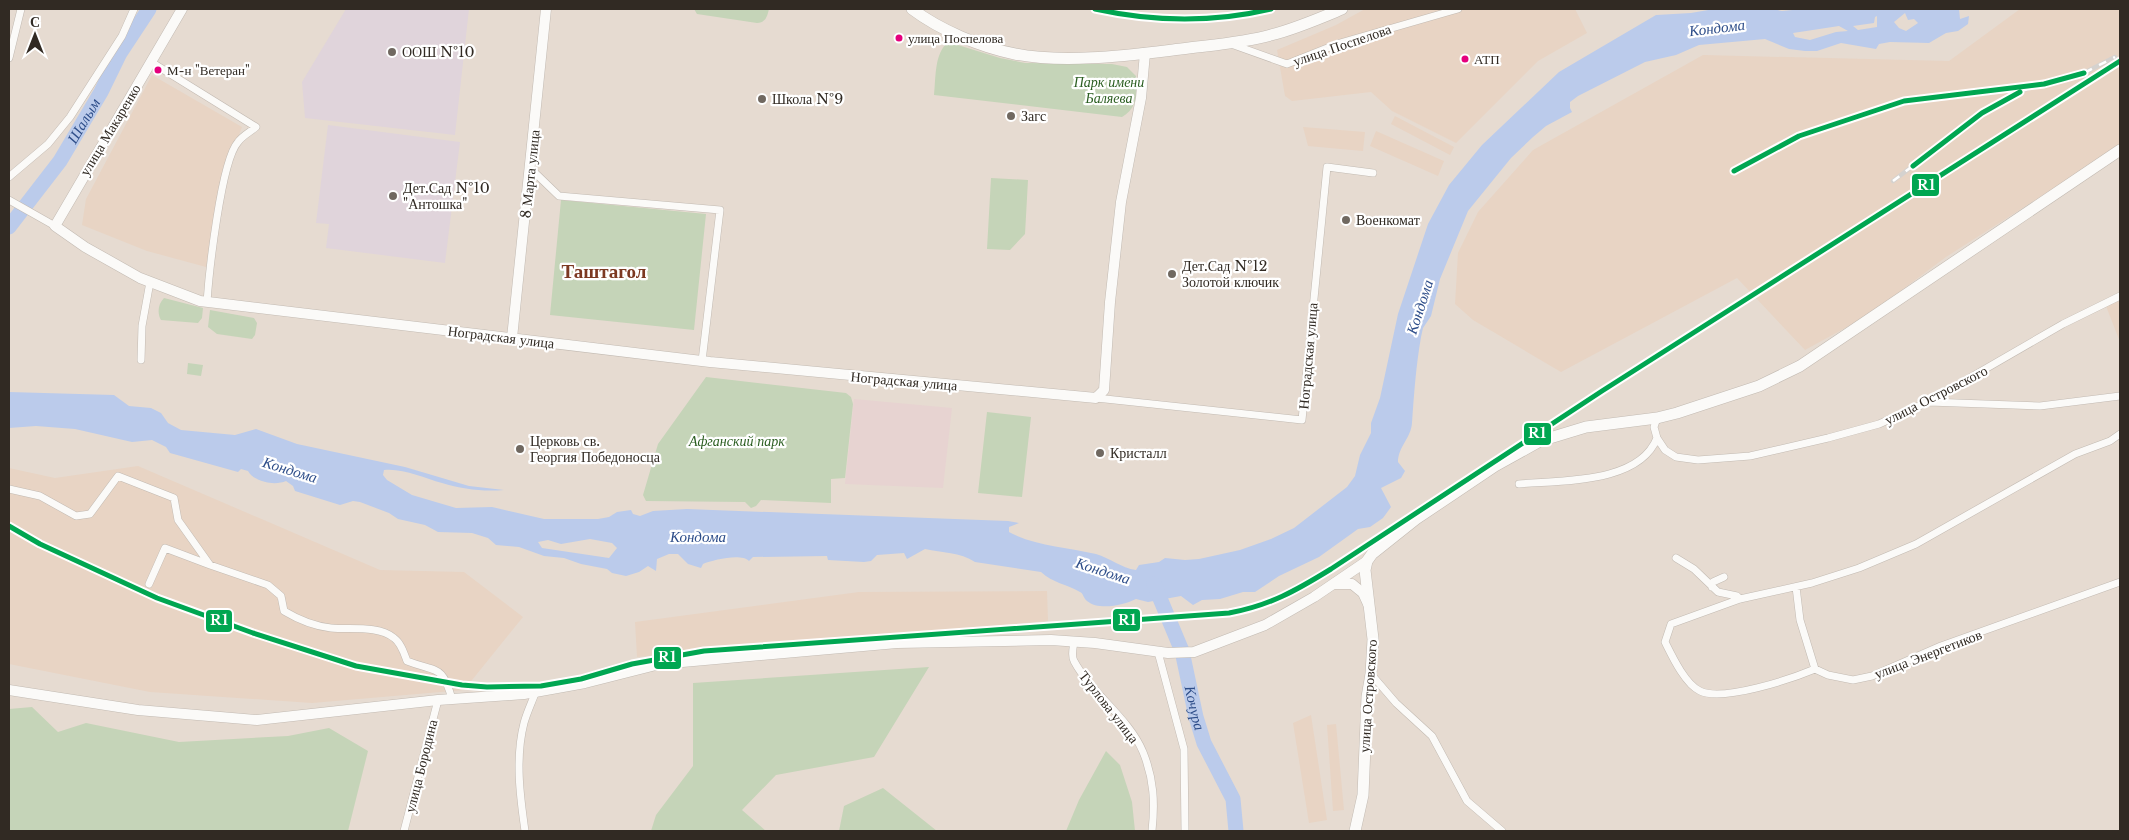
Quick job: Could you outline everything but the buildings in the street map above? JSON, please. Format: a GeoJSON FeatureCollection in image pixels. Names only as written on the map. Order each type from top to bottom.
{"type":"FeatureCollection","features":[{"type":"Feature","properties":{"kind":"main road"},"geometry":{"type":"LineString","coordinates":[[912,9],[925,19],[956,33],[1015,54],[1046,57],[1145,53],[1228,43],[1270,36],[1342,9]]}},
{"type":"Feature","properties":{"kind":"main road"},"geometry":{"type":"LineString","coordinates":[[1367,561],[1380,546],[1416,519],[1495,466],[1540,441],[1586,427],[1657,418],[1714,402],[1759,386],[1800,366],[2120,150]]}},
{"type":"Feature","properties":{"kind":"main road","name":"улица Островского"},"geometry":{"type":"LineString","coordinates":[[1355,831],[1363,795],[1367,697],[1371,674],[1373,639],[1371,609],[1365,579],[1367,561]]}},
{"type":"Feature","properties":{"kind":"street"},"geometry":{"type":"LineString","coordinates":[[9,58],[12,35],[21,9]]}},
{"type":"Feature","properties":{"kind":"street"},"geometry":{"type":"LineString","coordinates":[[9,177],[48,144],[70,117],[122,36],[134,9]]}},
{"type":"Feature","properties":{"kind":"street","name":"улица Макаренко"},"geometry":{"type":"LineString","coordinates":[[55,226],[182,9]]}},
{"type":"Feature","properties":{"kind":"street","name":"8 Марта улица"},"geometry":{"type":"LineString","coordinates":[[512,338],[531,169],[546,9]]}},
{"type":"Feature","properties":{"kind":"street","name":"улица Поспелова"},"geometry":{"type":"LineString","coordinates":[[1228,43],[1287,64],[1340,43],[1458,9]]}},
{"type":"Feature","properties":{"kind":"street"},"geometry":{"type":"LineString","coordinates":[[1096,398],[1104,390],[1110,302],[1121,202],[1141,98],[1145,53]]}},
{"type":"Feature","properties":{"kind":"street"},"geometry":{"type":"LineString","coordinates":[[151,62],[256,127],[237,142],[229,165],[214,240],[208,302]]}},
{"type":"Feature","properties":{"kind":"street","name":"Ноградская улица"},"geometry":{"type":"LineString","coordinates":[[55,226],[85,247],[150,282],[200,301],[702,361],[1096,398],[1302,420],[1327,167],[1373,173]]}},
{"type":"Feature","properties":{"kind":"street"},"geometry":{"type":"LineString","coordinates":[[531,169],[559,196],[720,210],[702,361]]}},
{"type":"Feature","properties":{"kind":"street"},"geometry":{"type":"LineString","coordinates":[[9,201],[55,226]]}},
{"type":"Feature","properties":{"kind":"street"},"geometry":{"type":"LineString","coordinates":[[141,360],[142,326],[150,282]]}},
{"type":"Feature","properties":{"kind":"street","name":"улица Островского"},"geometry":{"type":"LineString","coordinates":[[1657,438],[1664,450],[1676,457],[1698,460],[1750,456],[1879,424],[1928,402],[2063,324],[2120,296]]}},
{"type":"Feature","properties":{"kind":"street"},"geometry":{"type":"LineString","coordinates":[[1928,402],[2040,406],[2120,396]]}},
{"type":"Feature","properties":{"kind":"street"},"geometry":{"type":"LineString","coordinates":[[1519,484],[1622,471],[1643,459],[1657,438],[1654,427],[1657,418]]}},
{"type":"Feature","properties":{"kind":"street"},"geometry":{"type":"LineString","coordinates":[[1796,586],[1800,620],[1815,669],[1796,677],[1729,695],[1713,696],[1698,691],[1677,666],[1665,642],[1671,624],[1740,599],[1860,568],[1916,544],[2075,454],[2110,441],[2120,434]]}},
{"type":"Feature","properties":{"kind":"street"},"geometry":{"type":"LineString","coordinates":[[9,489],[40,496],[76,516],[90,514],[118,476],[144,485],[174,498],[178,520],[210,565]]}},
{"type":"Feature","properties":{"kind":"street"},"geometry":{"type":"LineString","coordinates":[[149,584],[165,548],[268,585],[281,596],[284,611],[301,621],[331,628],[373,630],[394,638],[403,649],[407,661],[441,672],[446,678],[452,700]]}},
{"type":"Feature","properties":{"kind":"street"},"geometry":{"type":"LineString","coordinates":[[1676,558],[1694,569],[1712,587],[1725,595],[1733,595],[1740,599]]}},
{"type":"Feature","properties":{"kind":"street"},"geometry":{"type":"LineString","coordinates":[[9,690],[138,710],[257,720],[438,700],[524,694],[585,683],[660,664],[898,643],[1051,640],[1113,645],[1163,652],[1194,652],[1265,625],[1332,585],[1367,561]]}},
{"type":"Feature","properties":{"kind":"street"},"geometry":{"type":"LineString","coordinates":[[1712,587],[1713,582],[1724,577]]}},
{"type":"Feature","properties":{"kind":"street","name":"улица Энергетиков"},"geometry":{"type":"LineString","coordinates":[[1815,669],[1828,675],[1853,680],[1872,676],[1941,646],[2120,582]]}},
{"type":"Feature","properties":{"kind":"street"},"geometry":{"type":"LineString","coordinates":[[1332,585],[1352,584],[1358,588],[1371,609]]}},
{"type":"Feature","properties":{"kind":"street","name":"Турлова улица"},"geometry":{"type":"LineString","coordinates":[[1074,642],[1073,661],[1129,729],[1143,751],[1153,784],[1154,809],[1152,831]]}},
{"type":"Feature","properties":{"kind":"street"},"geometry":{"type":"LineString","coordinates":[[1163,652],[1184,748],[1185,831]]}},
{"type":"Feature","properties":{"kind":"street"},"geometry":{"type":"LineString","coordinates":[[1371,674],[1396,704],[1432,736],[1467,800],[1502,831]]}},
{"type":"Feature","properties":{"kind":"street"},"geometry":{"type":"LineString","coordinates":[[525,831],[520,798],[519,756],[524,724],[536,691]]}},
{"type":"Feature","properties":{"kind":"street","name":"улица Бородина"},"geometry":{"type":"LineString","coordinates":[[404,831],[438,700]]}},
{"type":"Feature","properties":{"kind":"shaded area","name":"ООШ №10"},"geometry":{"type":"Polygon","coordinates":[[[346,9],[469,9],[455,135],[305,118],[302,82],[346,9]]]}},
{"type":"Feature","properties":{"kind":"shaded area"},"geometry":{"type":"Polygon","coordinates":[[[1365,9],[1575,9],[1587,33],[1538,61],[1456,143],[1392,111],[1371,92],[1292,101],[1285,96],[1277,50],[1336,25],[1365,9]]]}},
{"type":"Feature","properties":{"kind":"shaded area"},"geometry":{"type":"Polygon","coordinates":[[[2020,9],[2120,9],[2120,146],[1946,257],[1867,316],[1805,350],[1737,278],[1561,372],[1473,320],[1455,304],[1458,253],[1478,212],[1533,150],[1703,55],[1949,61],[2020,9]]]}},
{"type":"Feature","properties":{"kind":"shaded area"},"geometry":{"type":"Polygon","coordinates":[[[152,75],[242,127],[224,174],[206,267],[147,251],[82,225],[86,199],[152,75]]]}},
{"type":"Feature","properties":{"kind":"shaded area"},"geometry":{"type":"Polygon","coordinates":[[[1395,116],[1454,147],[1450,155],[1391,124],[1395,116]]]}},
{"type":"Feature","properties":{"kind":"shaded area"},"geometry":{"type":"Polygon","coordinates":[[[328,125],[460,142],[445,263],[326,248],[329,224],[316,223],[328,125]]]}},
{"type":"Feature","properties":{"kind":"shaded area"},"geometry":{"type":"Polygon","coordinates":[[[1303,127],[1365,132],[1363,151],[1308,146],[1303,127]]]}},
{"type":"Feature","properties":{"kind":"shaded area"},"geometry":{"type":"Polygon","coordinates":[[[1376,131],[1444,161],[1438,176],[1370,146],[1376,131]]]}},
{"type":"Feature","properties":{"kind":"shaded area"},"geometry":{"type":"Polygon","coordinates":[[[2120,292],[2120,342],[2104,301],[2120,292]]]}},
{"type":"Feature","properties":{"kind":"shaded area"},"geometry":{"type":"Polygon","coordinates":[[[854,399],[952,408],[943,488],[845,484],[854,399]]]}},
{"type":"Feature","properties":{"kind":"shaded area"},"geometry":{"type":"Polygon","coordinates":[[[138,466],[380,570],[464,572],[523,617],[464,690],[312,703],[150,692],[9,664],[9,468],[55,478],[138,466]]]}},
{"type":"Feature","properties":{"kind":"shaded area"},"geometry":{"type":"Polygon","coordinates":[[[1047,591],[1048,621],[637,657],[635,622],[859,592],[1047,591]]]}},
{"type":"Feature","properties":{"kind":"shaded area"},"geometry":{"type":"Polygon","coordinates":[[[1311,715],[1327,820],[1309,823],[1293,723],[1311,715]]]}},
{"type":"Feature","properties":{"kind":"shaded area"},"geometry":{"type":"Polygon","coordinates":[[[1336,724],[1344,810],[1333,811],[1327,725],[1336,724]]]}},
{"type":"Feature","properties":{"kind":"green space"},"geometry":{"type":"Polygon","coordinates":[[[694,9],[769,9],[766,19],[757,23],[697,14],[694,9]]]}},
{"type":"Feature","properties":{"kind":"green space","name":"Парк имени Баляева"},"geometry":{"type":"Polygon","coordinates":[[[948,42],[1000,58],[1025,63],[1112,64],[1127,67],[1136,76],[1134,105],[1122,117],[934,95],[938,60],[943,47],[948,42]]]}},
{"type":"Feature","properties":{"kind":"green space"},"geometry":{"type":"Polygon","coordinates":[[[991,178],[1028,180],[1025,234],[1010,250],[987,249],[991,178]]]}},
{"type":"Feature","properties":{"kind":"green space"},"geometry":{"type":"Polygon","coordinates":[[[561,200],[706,214],[694,330],[550,315],[561,200]]]}},
{"type":"Feature","properties":{"kind":"green space"},"geometry":{"type":"Polygon","coordinates":[[[164,298],[203,308],[202,318],[198,323],[161,320],[159,309],[160,303],[164,298]]]}},
{"type":"Feature","properties":{"kind":"green space"},"geometry":{"type":"Polygon","coordinates":[[[210,310],[254,318],[257,323],[255,335],[252,339],[217,334],[208,327],[210,310]]]}},
{"type":"Feature","properties":{"kind":"green space"},"geometry":{"type":"Polygon","coordinates":[[[188,363],[203,365],[201,376],[187,374],[188,363]]]}},
{"type":"Feature","properties":{"kind":"green space","name":"Афганский парк"},"geometry":{"type":"Polygon","coordinates":[[[706,377],[846,393],[851,397],[853,404],[845,478],[831,479],[831,503],[761,500],[756,506],[751,508],[745,502],[646,501],[643,495],[658,444],[706,377]]]}},
{"type":"Feature","properties":{"kind":"green space"},"geometry":{"type":"Polygon","coordinates":[[[987,412],[1031,417],[1022,497],[978,493],[987,412]]]}},
{"type":"Feature","properties":{"kind":"green space"},"geometry":{"type":"Polygon","coordinates":[[[929,667],[874,757],[776,775],[742,810],[766,831],[651,831],[656,815],[693,766],[693,683],[929,667]]]}},
{"type":"Feature","properties":{"kind":"green space"},"geometry":{"type":"Polygon","coordinates":[[[32,707],[58,732],[86,723],[179,742],[288,736],[329,728],[368,751],[348,831],[9,831],[9,709],[32,707]]]}},
{"type":"Feature","properties":{"kind":"green space"},"geometry":{"type":"Polygon","coordinates":[[[1106,751],[1120,765],[1132,802],[1135,831],[1066,831],[1079,800],[1106,751]]]}},
{"type":"Feature","properties":{"kind":"green space"},"geometry":{"type":"Polygon","coordinates":[[[883,788],[937,831],[839,831],[844,806],[883,788]]]}},
{"type":"Feature","properties":{"kind":"water","name":"Кондома"},"geometry":{"type":"Polygon","coordinates":[[[1714,9],[1772,9],[1782,11],[1803,9],[1959,9],[1960,19],[1969,16],[1968,24],[1958,31],[1946,33],[1929,43],[1890,42],[1879,44],[1876,49],[1841,43],[1817,51],[1805,51],[1789,49],[1765,39],[1699,45],[1676,55],[1645,62],[1578,96],[1570,102],[1572,112],[1546,126],[1533,137],[1511,158],[1468,211],[1440,279],[1431,316],[1423,328],[1416,369],[1412,423],[1398,462],[1405,471],[1401,478],[1381,488],[1391,507],[1383,518],[1370,527],[1358,529],[1319,557],[1279,576],[1255,592],[1243,592],[1220,599],[1202,600],[1193,605],[1181,596],[1148,602],[1136,599],[1118,605],[1098,606],[1087,601],[1080,592],[1050,579],[1041,572],[975,562],[957,555],[925,549],[907,559],[904,553],[877,555],[871,561],[864,562],[828,560],[827,556],[753,557],[749,561],[734,557],[708,562],[703,564],[701,568],[688,564],[678,554],[669,554],[657,559],[656,571],[648,566],[639,572],[626,576],[564,558],[544,556],[519,547],[496,545],[488,538],[472,533],[438,532],[425,525],[398,519],[389,513],[360,502],[353,501],[340,505],[295,491],[293,486],[286,481],[276,483],[265,482],[255,478],[248,471],[241,469],[238,472],[170,453],[166,447],[152,440],[132,442],[75,429],[36,426],[9,428],[9,392],[114,395],[129,406],[151,408],[161,413],[168,423],[181,430],[235,435],[256,429],[297,444],[405,467],[469,486],[504,490],[488,491],[465,488],[406,472],[384,470],[383,475],[387,480],[412,495],[456,508],[492,507],[544,519],[598,519],[609,517],[617,512],[631,510],[633,514],[640,516],[653,511],[687,509],[1008,521],[1019,523],[1009,527],[1009,532],[1019,537],[1096,554],[1136,570],[1139,565],[1159,562],[1165,558],[1199,559],[1240,550],[1271,539],[1294,528],[1347,487],[1355,476],[1360,455],[1371,433],[1371,423],[1380,398],[1398,314],[1428,224],[1449,185],[1482,145],[1559,72],[1656,15],[1691,13],[1714,9]],[[1905,13],[1894,22],[1899,28],[1906,31],[1918,23],[1914,19],[1908,20],[1905,13]],[[1877,16],[1874,23],[1853,26],[1858,30],[1877,27],[1877,16]],[[1839,26],[1793,33],[1795,37],[1810,40],[1836,32],[1848,31],[1839,26]],[[590,539],[561,544],[548,540],[538,542],[542,548],[609,558],[617,548],[612,543],[590,539]]]}},
{"type":"Feature","properties":{"kind":"waterway","name":"Шалым"},"geometry":{"type":"LineString","coordinates":[[9,227],[60,161],[101,92],[120,53],[149,9]]}},
{"type":"Feature","properties":{"kind":"waterway","name":"Кочура"},"geometry":{"type":"LineString","coordinates":[[1154,584],[1182,651],[1196,717],[1204,743],[1233,799],[1236,831]]}},
{"type":"Feature","properties":{"kind":"railway"},"geometry":{"type":"LineString","coordinates":[[1734,171],[1799,136],[1904,101],[2044,84],[2082,74],[2115,57]]}},
{"type":"Feature","properties":{"kind":"railway"},"geometry":{"type":"LineString","coordinates":[[9,526],[40,544],[157,598],[253,633],[356,666],[462,685],[487,687],[541,686],[581,679],[632,664],[704,651],[1229,613],[1243,610],[1270,602],[1331,569],[1602,391],[2120,61]]}},
{"type":"Feature","properties":{"kind":"railway"},"geometry":{"type":"LineString","coordinates":[[1893,181],[1982,113],[2002,100],[2027,89]]}},
{"type":"Feature","properties":{"kind":"transit line","name":"R1"},"geometry":{"type":"LineString","coordinates":[[1095,9],[1139,16],[1183,19],[1227,17],[1271,9]]}},
{"type":"Feature","properties":{"kind":"transit line","name":"R1"},"geometry":{"type":"LineString","coordinates":[[9,526],[40,544],[157,598],[253,633],[356,666],[462,685],[487,687],[541,686],[581,679],[632,664],[704,651],[1229,613],[1243,610],[1270,602],[1331,569],[1602,391],[2120,61]]}},
{"type":"Feature","properties":{"kind":"transit line","name":"R1"},"geometry":{"type":"LineString","coordinates":[[1734,171],[1799,136],[1904,101],[2044,84],[2084,73]]}},
{"type":"Feature","properties":{"kind":"transit line","name":"R1"},"geometry":{"type":"LineString","coordinates":[[1913,166],[1982,113],[2020,92]]}},
{"type":"Feature","properties":{"kind":"place","name":"улица Поспелова"},"geometry":{"type":"Point","coordinates":[899,38]}},
{"type":"Feature","properties":{"kind":"place","name":"ООШ №10"},"geometry":{"type":"Point","coordinates":[392,52]}},
{"type":"Feature","properties":{"kind":"place","name":"АТП"},"geometry":{"type":"Point","coordinates":[1465,59]}},
{"type":"Feature","properties":{"kind":"place","name":"М-н \"Ветеран\""},"geometry":{"type":"Point","coordinates":[158,70]}},
{"type":"Feature","properties":{"kind":"place","name":"Школа №9"},"geometry":{"type":"Point","coordinates":[762,99]}},
{"type":"Feature","properties":{"kind":"place","name":"Загс"},"geometry":{"type":"Point","coordinates":[1011,116]}},
{"type":"Feature","properties":{"kind":"place","name":"Дет.Сад №10 \"Антошка\""},"geometry":{"type":"Point","coordinates":[393,196]}},
{"type":"Feature","properties":{"kind":"place","name":"Военкомат"},"geometry":{"type":"Point","coordinates":[1346,220]}},
{"type":"Feature","properties":{"kind":"place","name":"Дет.Сад №12 Золотой ключик"},"geometry":{"type":"Point","coordinates":[1172,274]}},
{"type":"Feature","properties":{"kind":"place","name":"Церковь св. Георгия Победоносца"},"geometry":{"type":"Point","coordinates":[520,449]}},
{"type":"Feature","properties":{"kind":"place","name":"Кристалл"},"geometry":{"type":"Point","coordinates":[1100,453]}},
{"type":"Feature","properties":{"kind":"district","name":"Таштагол"},"geometry":{"type":"Point","coordinates":[604,271]}}]}
